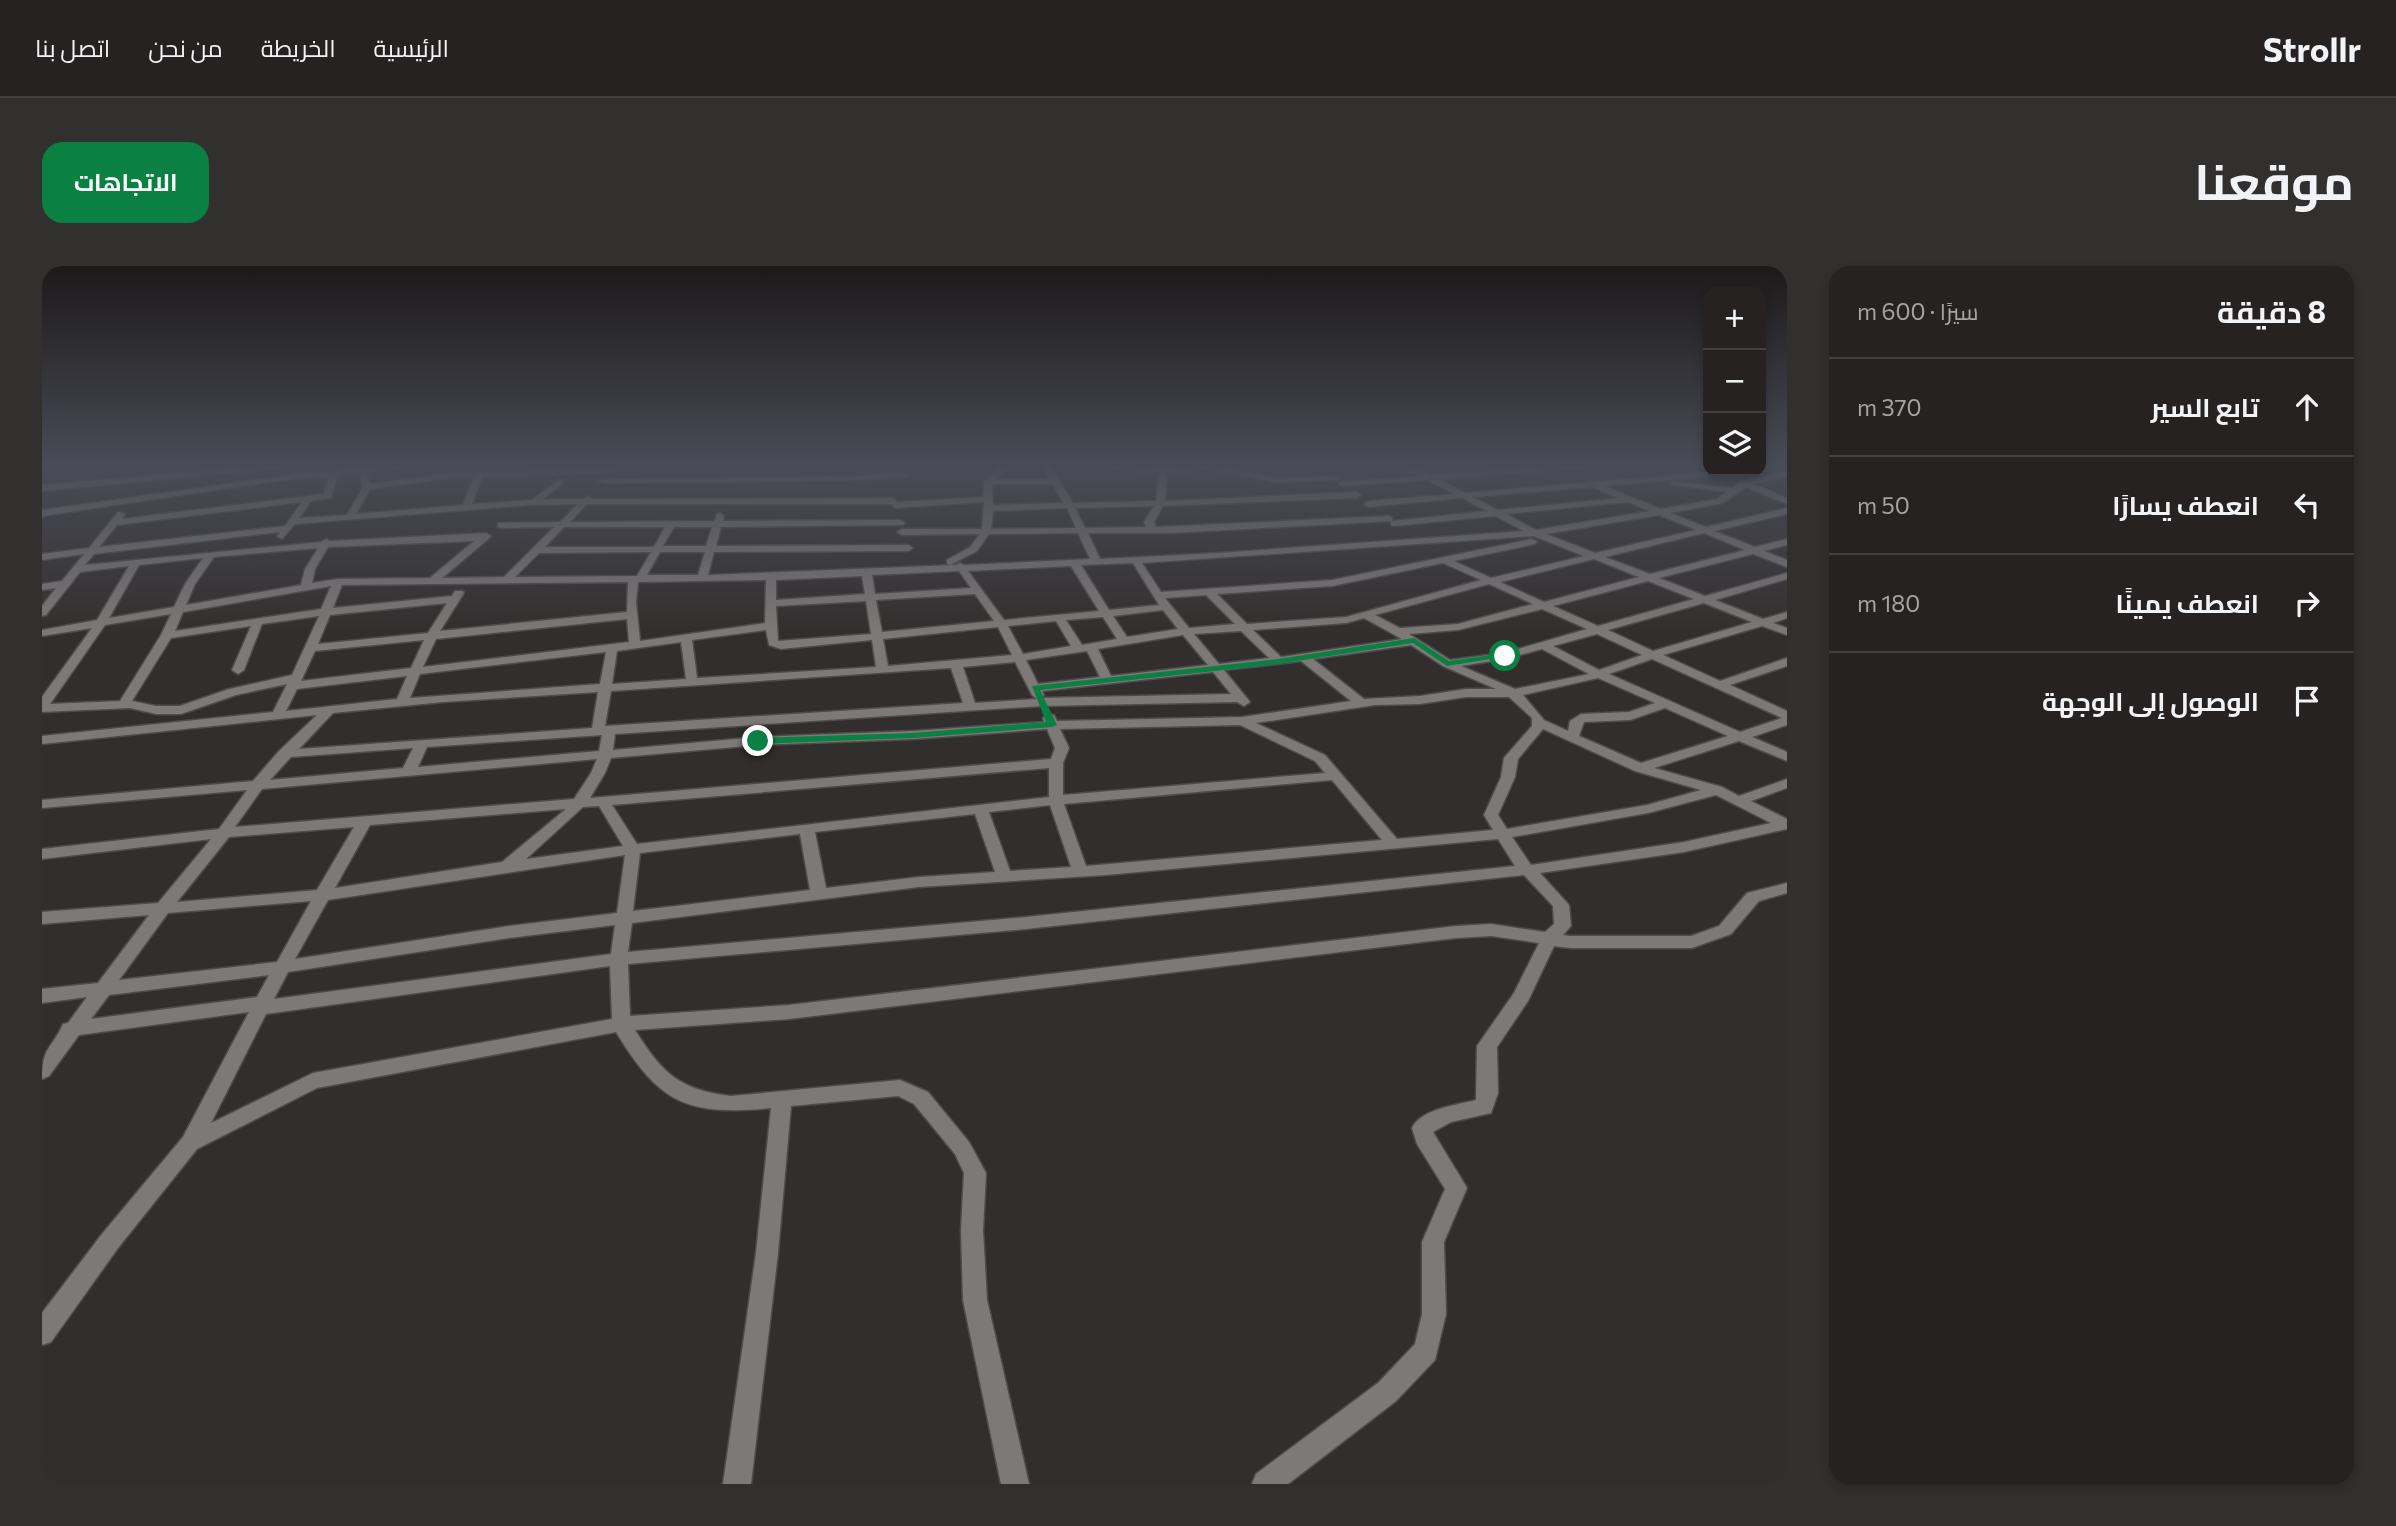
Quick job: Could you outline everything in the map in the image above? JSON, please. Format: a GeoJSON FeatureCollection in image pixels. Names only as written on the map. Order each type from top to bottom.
{"type":"FeatureCollection","features":[{"type":"Feature","properties":{"kind":"street"},"geometry":{"type":"LineString","coordinates":[[42,613],[115,523]]}},
{"type":"Feature","properties":{"kind":"street"},"geometry":{"type":"LineString","coordinates":[[107,533],[198,523]]}},
{"type":"Feature","properties":{"kind":"street"},"geometry":{"type":"LineString","coordinates":[[306,586],[310,569],[347,523]]}},
{"type":"Feature","properties":{"kind":"street"},"geometry":{"type":"LineString","coordinates":[[79,569],[274,546],[378,523]]}},
{"type":"Feature","properties":{"kind":"street"},"geometry":{"type":"LineString","coordinates":[[434,579],[504,523]]}},
{"type":"Feature","properties":{"kind":"street"},"geometry":{"type":"LineString","coordinates":[[508,578],[562,523]]}},
{"type":"Feature","properties":{"kind":"street"},"geometry":{"type":"LineString","coordinates":[[870,572],[903,558],[908,548],[900,523]]}},
{"type":"Feature","properties":{"kind":"street"},"geometry":{"type":"LineString","coordinates":[[938,567],[977,549],[986,523]]}},
{"type":"Feature","properties":{"kind":"street"},"geometry":{"type":"LineString","coordinates":[[1077,523],[1096,561]]}},
{"type":"Feature","properties":{"kind":"street"},"geometry":{"type":"LineString","coordinates":[[1149,523],[1152,530]]}},
{"type":"Feature","properties":{"kind":"street"},"geometry":{"type":"LineString","coordinates":[[501,525],[836,524],[985,531],[1152,530],[1343,523]]}},
{"type":"Feature","properties":{"kind":"street"},"geometry":{"type":"LineString","coordinates":[[1394,523],[1418,541]]}},
{"type":"Feature","properties":{"kind":"street"},"geometry":{"type":"LineString","coordinates":[[1516,523],[1535,533],[1787,632]]}},
{"type":"Feature","properties":{"kind":"street"},"geometry":{"type":"LineString","coordinates":[[42,633],[338,582],[771,577],[1135,559],[1418,541],[1535,533],[1595,523]]}},
{"type":"Feature","properties":{"kind":"street"},"geometry":{"type":"LineString","coordinates":[[1686,523],[1756,549],[1787,564]]}},
{"type":"Feature","properties":{"kind":"street"},"geometry":{"type":"LineString","coordinates":[[42,740],[328,710],[604,686],[883,671],[1020,658],[1188,631],[1368,616],[1385,607],[1742,523]]}},
{"type":"Feature","properties":{"kind":"street"},"geometry":{"type":"LineString","coordinates":[[274,546],[292,524]]}},
{"type":"Feature","properties":{"kind":"street"},"geometry":{"type":"LineString","coordinates":[[42,557],[292,524],[484,538]]}},
{"type":"Feature","properties":{"kind":"street"},"geometry":{"type":"LineString","coordinates":[[836,524],[839,573]]}},
{"type":"Feature","properties":{"kind":"street"},"geometry":{"type":"LineString","coordinates":[[583,542],[598,525]]}},
{"type":"Feature","properties":{"kind":"street"},"geometry":{"type":"LineString","coordinates":[[635,645],[633,615],[637,579],[671,525]]}},
{"type":"Feature","properties":{"kind":"street"},"geometry":{"type":"LineString","coordinates":[[702,578],[717,525]]}},
{"type":"Feature","properties":{"kind":"street"},"geometry":{"type":"LineString","coordinates":[[1157,595],[1318,585],[1548,538]]}},
{"type":"Feature","properties":{"kind":"street"},"geometry":{"type":"LineString","coordinates":[[536,550],[583,542],[654,550],[908,548]]}},
{"type":"Feature","properties":{"kind":"street"},"geometry":{"type":"LineString","coordinates":[[1035,688],[1278,661],[1445,630],[1787,542]]}},
{"type":"Feature","properties":{"kind":"street"},"geometry":{"type":"LineString","coordinates":[[1382,543],[1416,566]]}},
{"type":"Feature","properties":{"kind":"street"},"geometry":{"type":"LineString","coordinates":[[124,704],[167,635],[190,584],[211,554]]}},
{"type":"Feature","properties":{"kind":"street"},"geometry":{"type":"LineString","coordinates":[[1135,559],[1166,607],[1258,719]]}},
{"type":"Feature","properties":{"kind":"street"},"geometry":{"type":"LineString","coordinates":[[1444,560],[1787,718]]}},
{"type":"Feature","properties":{"kind":"street"},"geometry":{"type":"LineString","coordinates":[[1073,561],[1124,642]]}},
{"type":"Feature","properties":{"kind":"street"},"geometry":{"type":"LineString","coordinates":[[42,707],[102,623],[136,562]]}},
{"type":"Feature","properties":{"kind":"street"},"geometry":{"type":"LineString","coordinates":[[960,566],[1002,625],[1042,702],[1062,748],[1056,763],[1056,800],[1080,872]]}},
{"type":"Feature","properties":{"kind":"street"},"geometry":{"type":"LineString","coordinates":[[870,572],[883,671]]}},
{"type":"Feature","properties":{"kind":"street"},"geometry":{"type":"LineString","coordinates":[[1447,664],[1505,656],[1787,576]]}},
{"type":"Feature","properties":{"kind":"street"},"geometry":{"type":"LineString","coordinates":[[771,577],[772,604],[769,626],[773,643],[781,646],[1166,607]]}},
{"type":"Feature","properties":{"kind":"street"},"geometry":{"type":"LineString","coordinates":[[401,703],[432,635],[467,579]]}},
{"type":"Feature","properties":{"kind":"street"},"geometry":{"type":"LineString","coordinates":[[278,715],[311,648],[338,582]]}},
{"type":"Feature","properties":{"kind":"street"},"geometry":{"type":"LineString","coordinates":[[42,587],[66,584]]}},
{"type":"Feature","properties":{"kind":"street"},"geometry":{"type":"LineString","coordinates":[[772,604],[978,591]]}},
{"type":"Feature","properties":{"kind":"street"},"geometry":{"type":"LineString","coordinates":[[1209,592],[1278,661]]}},
{"type":"Feature","properties":{"kind":"street"},"geometry":{"type":"LineString","coordinates":[[167,635],[326,612],[455,599]]}},
{"type":"Feature","properties":{"kind":"street"},"geometry":{"type":"LineString","coordinates":[[311,648],[633,615]]}},
{"type":"Feature","properties":{"kind":"street"},"geometry":{"type":"LineString","coordinates":[[42,804],[758,741],[913,735],[1052,725],[1242,721],[1361,703],[1420,700],[1466,693],[1516,693],[1598,674],[1653,654],[1787,615]]}},
{"type":"Feature","properties":{"kind":"street"},"geometry":{"type":"LineString","coordinates":[[1266,1484],[1387,1392],[1426,1351],[1434,1314],[1433,1242],[1456,1188],[1424,1138],[1422,1128],[1447,1115],[1484,1107],[1488,1093],[1488,1046],[1522,996],[1550,937],[1563,926],[1561,905],[1518,860],[1491,816],[1508,777],[1511,758],[1538,727],[1538,718],[1527,702],[1516,693],[1447,664],[1407,636],[1368,616]]}},
{"type":"Feature","properties":{"kind":"street"},"geometry":{"type":"LineString","coordinates":[[1060,619],[1107,679]]}},
{"type":"Feature","properties":{"kind":"street"},"geometry":{"type":"LineString","coordinates":[[238,670],[258,622]]}},
{"type":"Feature","properties":{"kind":"street"},"geometry":{"type":"LineString","coordinates":[[42,707],[124,704],[181,710],[233,692],[294,682],[612,649],[769,626]]}},
{"type":"Feature","properties":{"kind":"street"},"geometry":{"type":"LineString","coordinates":[[686,637],[692,682]]}},
{"type":"Feature","properties":{"kind":"street"},"geometry":{"type":"LineString","coordinates":[[1543,645],[1598,674],[1787,757]]}},
{"type":"Feature","properties":{"kind":"street"},"geometry":{"type":"LineString","coordinates":[[507,866],[581,803],[594,785],[606,755],[604,686],[612,649]]}},
{"type":"Feature","properties":{"kind":"street"},"geometry":{"type":"LineString","coordinates":[[1303,657],[1361,703]]}},
{"type":"Feature","properties":{"kind":"street"},"geometry":{"type":"LineString","coordinates":[[1719,685],[1787,662]]}},
{"type":"Feature","properties":{"kind":"street"},"geometry":{"type":"LineString","coordinates":[[956,664],[970,707]]}},
{"type":"Feature","properties":{"kind":"street"},"geometry":{"type":"LineString","coordinates":[[284,754],[604,728],[746,723],[1042,702],[1241,698]]}},
{"type":"Feature","properties":{"kind":"street"},"geometry":{"type":"LineString","coordinates":[[1569,736],[1576,731],[1576,721],[1581,718],[1630,716],[1665,704]]}},
{"type":"Feature","properties":{"kind":"street"},"geometry":{"type":"LineString","coordinates":[[42,1070],[70,1029],[224,833],[258,784],[328,710]]}},
{"type":"Feature","properties":{"kind":"street"},"geometry":{"type":"LineString","coordinates":[[1640,768],[1787,718]]}},
{"type":"Feature","properties":{"kind":"street"},"geometry":{"type":"LineString","coordinates":[[1242,721],[1320,758],[1392,842]]}},
{"type":"Feature","properties":{"kind":"street"},"geometry":{"type":"LineString","coordinates":[[1538,722],[1640,768],[1717,790],[1786,824]]}},
{"type":"Feature","properties":{"kind":"street"},"geometry":{"type":"LineString","coordinates":[[408,773],[422,743]]}},
{"type":"Feature","properties":{"kind":"street"},"geometry":{"type":"LineString","coordinates":[[42,854],[224,833],[1056,763]]}},
{"type":"Feature","properties":{"kind":"street"},"geometry":{"type":"LineString","coordinates":[[42,918],[324,895],[634,849],[1056,800],[1335,776]]}},
{"type":"Feature","properties":{"kind":"street"},"geometry":{"type":"LineString","coordinates":[[1741,800],[1787,783]]}},
{"type":"Feature","properties":{"kind":"street"},"geometry":{"type":"LineString","coordinates":[[42,996],[283,967],[626,917],[819,895],[1004,876],[1080,872],[1502,834],[1648,808],[1717,790]]}},
{"type":"Feature","properties":{"kind":"street"},"geometry":{"type":"LineString","coordinates":[[603,802],[634,849],[619,959],[621,1024],[653,1074],[684,1096],[704,1102],[731,1104],[900,1088],[921,1098],[962,1148],[975,1174],[972,1230],[975,1300],[1015,1484]]}},
{"type":"Feature","properties":{"kind":"street"},"geometry":{"type":"LineString","coordinates":[[981,809],[1004,876]]}},
{"type":"Feature","properties":{"kind":"street"},"geometry":{"type":"LineString","coordinates":[[42,1333],[110,1241],[190,1143],[283,967],[364,822]]}},
{"type":"Feature","properties":{"kind":"street"},"geometry":{"type":"LineString","coordinates":[[70,1029],[619,959],[1026,923],[1528,870],[1685,847],[1786,824]]}},
{"type":"Feature","properties":{"kind":"street"},"geometry":{"type":"LineString","coordinates":[[807,830],[819,895]]}},
{"type":"Feature","properties":{"kind":"street"},"geometry":{"type":"LineString","coordinates":[[190,1143],[313,1081],[621,1024],[789,1012],[1456,932],[1491,930],[1570,942],[1692,942],[1725,930],[1753,897],[1787,888]]}},
{"type":"Feature","properties":{"kind":"street"},"geometry":{"type":"LineString","coordinates":[[737,1484],[767,1253],[782,1099]]}},
{"type":"Feature","properties":{"kind":"route"},"geometry":{"type":"LineString","coordinates":[[758,741],[913,735],[1052,725],[1035,688],[1278,661],[1414,640],[1447,664],[1505,656]]}}]}
